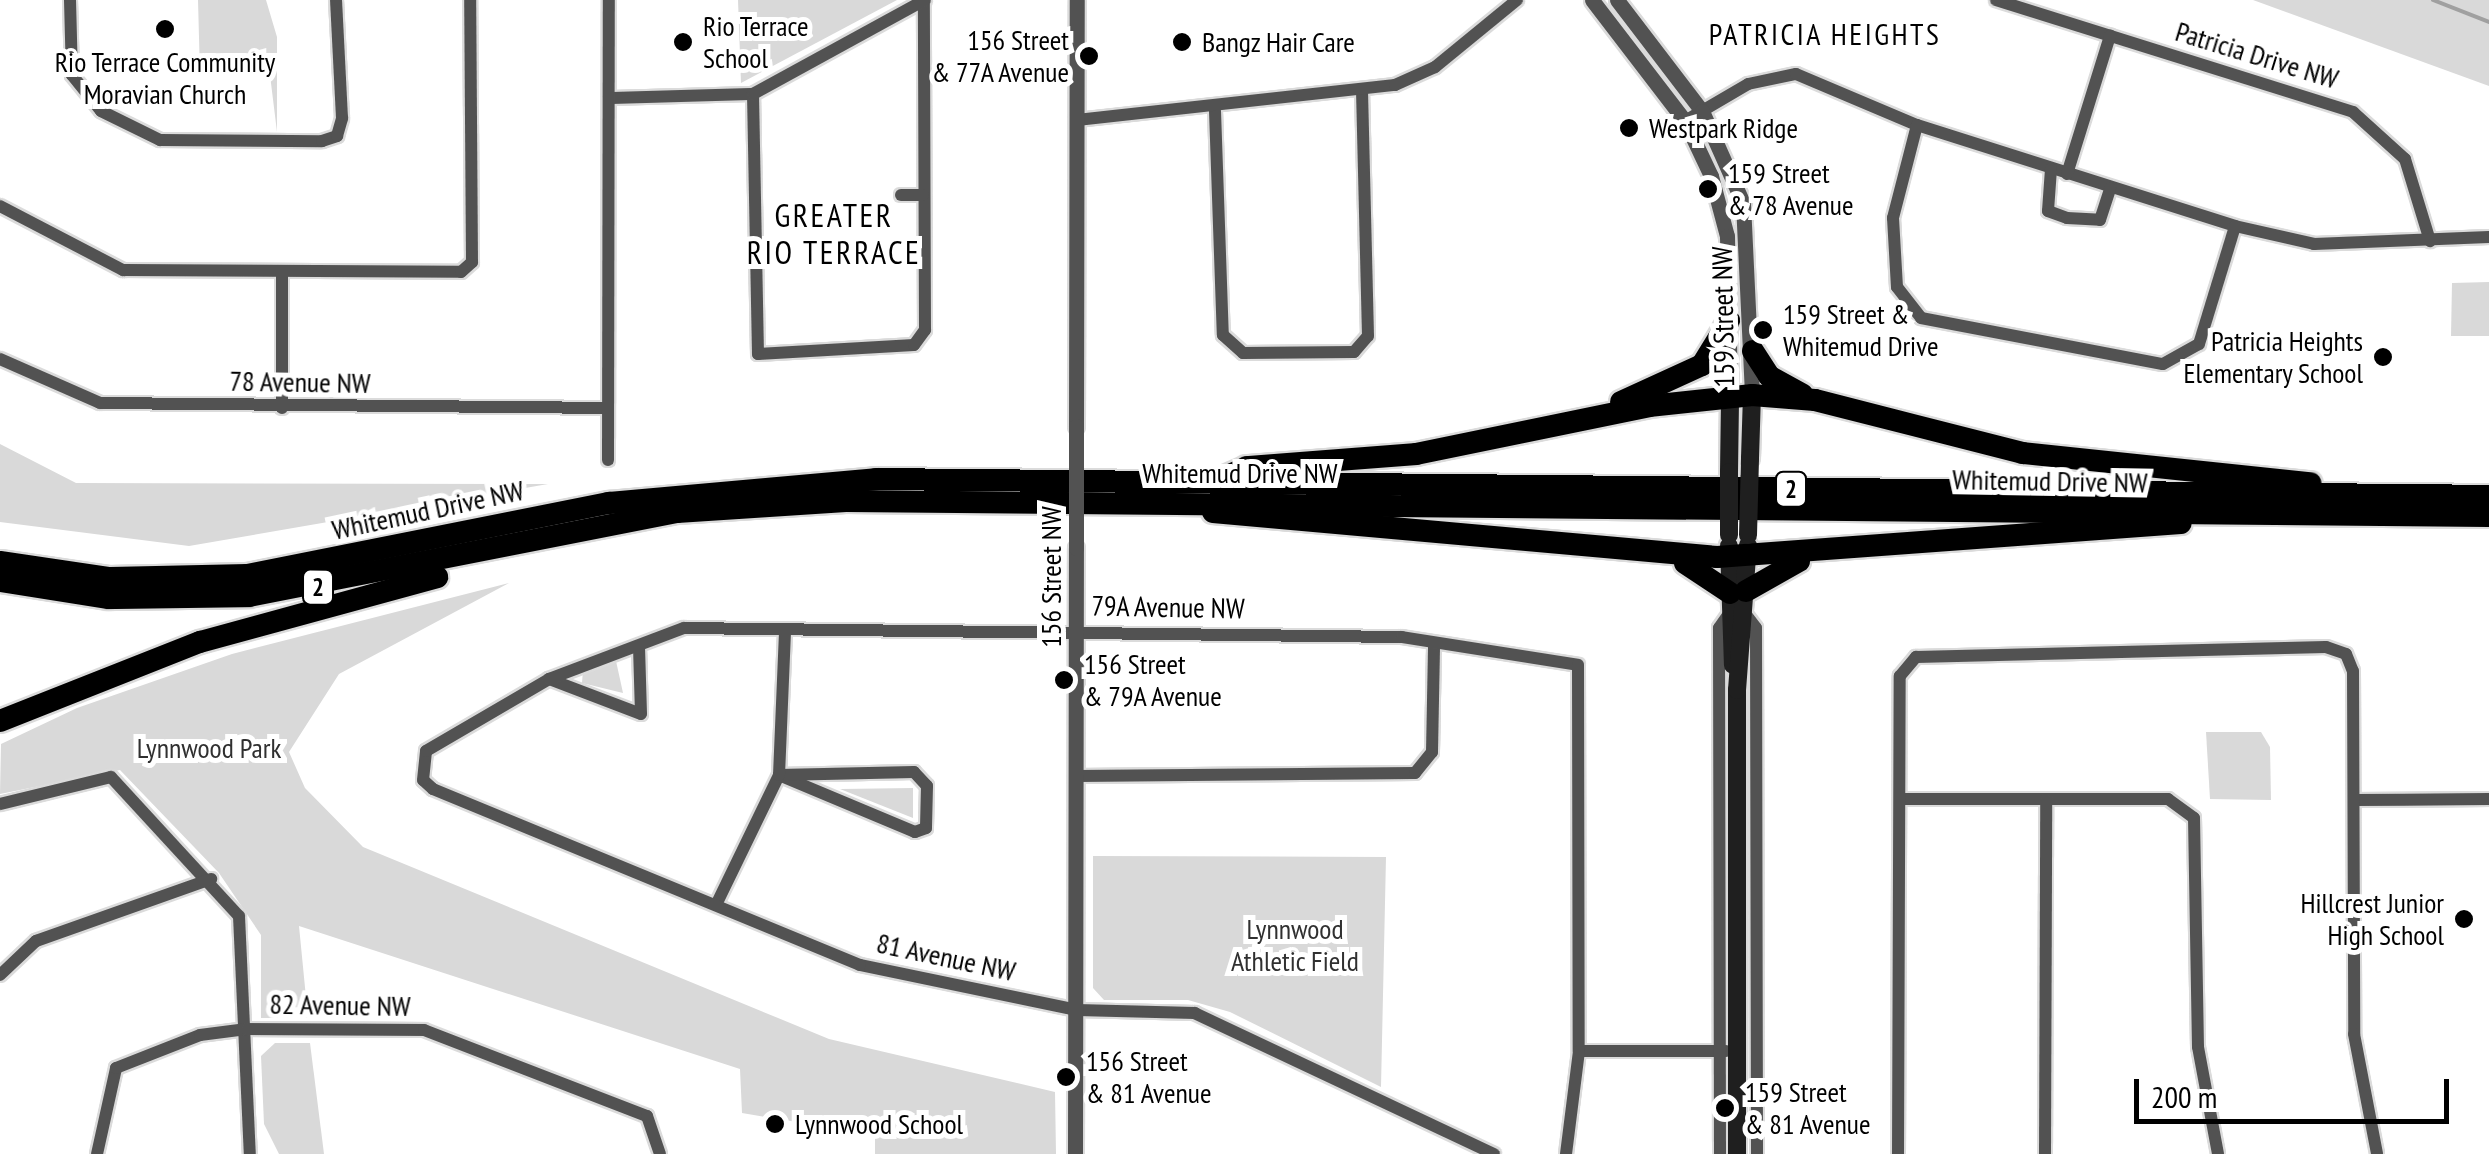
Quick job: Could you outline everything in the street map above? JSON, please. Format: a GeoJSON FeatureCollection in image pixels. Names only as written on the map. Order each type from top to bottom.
{"type":"FeatureCollection","features":[{"type":"Feature","properties":{"kind":"highway"},"geometry":{"type":"LineString","coordinates":[[1517,436],[1687,374],[1715,350],[1729,320]]}},
{"type":"Feature","properties":{"kind":"highway"},"geometry":{"type":"LineString","coordinates":[[1753,351],[1769,376],[1814,400]]}},
{"type":"Feature","properties":{"kind":"highway"},"geometry":{"type":"LineString","coordinates":[[1215,482],[1247,466],[1517,436],[1741,396],[1814,400],[2023,453],[2367,495]]}},
{"type":"Feature","properties":{"kind":"highway","name":"Whitemud Drive NW"},"geometry":{"type":"LineString","coordinates":[[0,562],[110,578],[208,578],[735,486],[1215,482],[2489,496]]}},
{"type":"Feature","properties":{"kind":"highway","name":"Whitemud Drive NW"},"geometry":{"type":"LineString","coordinates":[[0,581],[109,598],[250,596],[632,520],[846,500],[2489,516]]}},
{"type":"Feature","properties":{"kind":"highway"},"geometry":{"type":"LineString","coordinates":[[1192,502],[1223,517],[1663,555],[1738,546],[1837,554]]}},
{"type":"Feature","properties":{"kind":"highway"},"geometry":{"type":"LineString","coordinates":[[1663,555],[1712,573],[1738,602],[1789,562],[2234,513]]}},
{"type":"Feature","properties":{"kind":"highway"},"geometry":{"type":"LineString","coordinates":[[0,721],[200,642],[602,540],[632,520]]}},
{"type":"Feature","properties":{"kind":"main road","name":"159 Street NW"},"geometry":{"type":"LineString","coordinates":[[1737,1154],[1728,1051],[1738,546],[1728,458],[1741,396]]}},
{"type":"Feature","properties":{"kind":"main road","name":"159 Street NW"},"geometry":{"type":"LineString","coordinates":[[1738,546],[1750,458],[1741,396]]}},
{"type":"Feature","properties":{"kind":"street"},"geometry":{"type":"LineString","coordinates":[[70,0],[70,65],[81,94],[160,140],[337,136],[344,29],[336,0]]}},
{"type":"Feature","properties":{"kind":"street"},"geometry":{"type":"LineString","coordinates":[[0,206],[123,270],[461,272],[472,262],[470,0]]}},
{"type":"Feature","properties":{"kind":"street"},"geometry":{"type":"LineString","coordinates":[[608,460],[609,0]]}},
{"type":"Feature","properties":{"kind":"street"},"geometry":{"type":"LineString","coordinates":[[608,98],[754,94],[925,0],[925,330],[914,345],[758,354],[754,94]]}},
{"type":"Feature","properties":{"kind":"street","name":"156 Street NW"},"geometry":{"type":"LineString","coordinates":[[1075,1154],[1077,0]]}},
{"type":"Feature","properties":{"kind":"street"},"geometry":{"type":"LineString","coordinates":[[1077,120],[1215,111],[1362,92],[1435,67],[1517,0]]}},
{"type":"Feature","properties":{"kind":"street","name":"159 Street NW"},"geometry":{"type":"LineString","coordinates":[[1592,0],[1686,120],[1724,221],[1729,320],[1741,396]]}},
{"type":"Feature","properties":{"kind":"street","name":"159 Street NW"},"geometry":{"type":"LineString","coordinates":[[1617,0],[1702,111],[1743,203],[1753,351],[1741,396]]}},
{"type":"Feature","properties":{"kind":"street","name":"Patricia Drive NW"},"geometry":{"type":"LineString","coordinates":[[1996,0],[2354,112],[2406,159],[2430,241]]}},
{"type":"Feature","properties":{"kind":"street"},"geometry":{"type":"LineString","coordinates":[[2067,174],[2110,36]]}},
{"type":"Feature","properties":{"kind":"street"},"geometry":{"type":"LineString","coordinates":[[1686,120],[1748,84],[1796,74],[1918,124],[2235,226],[2314,244],[2489,237]]}},
{"type":"Feature","properties":{"kind":"street"},"geometry":{"type":"LineString","coordinates":[[1215,111],[1223,335],[1243,354],[1354,352],[1368,336],[1362,92]]}},
{"type":"Feature","properties":{"kind":"street"},"geometry":{"type":"LineString","coordinates":[[1918,124],[1892,218],[1897,287],[1921,318],[1988,337],[2163,364],[2199,344],[2235,226]]}},
{"type":"Feature","properties":{"kind":"street"},"geometry":{"type":"LineString","coordinates":[[2051,169],[2048,210],[2067,218],[2100,220],[2110,188]]}},
{"type":"Feature","properties":{"kind":"street"},"geometry":{"type":"LineString","coordinates":[[901,195],[923,195]]}},
{"type":"Feature","properties":{"kind":"street"},"geometry":{"type":"LineString","coordinates":[[282,272],[282,408]]}},
{"type":"Feature","properties":{"kind":"street","name":"78 Avenue NW"},"geometry":{"type":"LineString","coordinates":[[0,359],[100,403],[282,408],[608,408]]}},
{"type":"Feature","properties":{"kind":"street","name":"159 Street NW"},"geometry":{"type":"LineString","coordinates":[[1720,1154],[1728,1051],[1719,628],[1738,602],[1756,628],[1757,1154]]}},
{"type":"Feature","properties":{"kind":"street","name":"79A Avenue NW"},"geometry":{"type":"LineString","coordinates":[[426,752],[549,678],[684,628],[1075,630],[1434,644],[1578,664],[1579,1051]]}},
{"type":"Feature","properties":{"kind":"street"},"geometry":{"type":"LineString","coordinates":[[716,905],[779,775],[785,631]]}},
{"type":"Feature","properties":{"kind":"street"},"geometry":{"type":"LineString","coordinates":[[1076,776],[1415,772],[1432,752],[1434,644]]}},
{"type":"Feature","properties":{"kind":"street"},"geometry":{"type":"LineString","coordinates":[[549,678],[641,714],[639,647]]}},
{"type":"Feature","properties":{"kind":"street"},"geometry":{"type":"LineString","coordinates":[[1898,1154],[1900,676],[1916,657],[2346,654],[2354,800],[2354,1034],[2377,1154]]}},
{"type":"Feature","properties":{"kind":"street","name":"81 Avenue NW"},"geometry":{"type":"LineString","coordinates":[[426,752],[423,780],[432,790],[860,965],[1077,1010],[1210,1018],[1494,1154]]}},
{"type":"Feature","properties":{"kind":"street"},"geometry":{"type":"LineString","coordinates":[[914,772],[927,786],[926,828],[915,832],[779,775],[914,772]]}},
{"type":"Feature","properties":{"kind":"street"},"geometry":{"type":"LineString","coordinates":[[0,804],[110,777],[211,879],[243,927],[250,1154]]}},
{"type":"Feature","properties":{"kind":"street"},"geometry":{"type":"LineString","coordinates":[[1900,799],[2168,798],[2194,818],[2198,1047],[2218,1154]]}},
{"type":"Feature","properties":{"kind":"street"},"geometry":{"type":"LineString","coordinates":[[2354,800],[2489,799]]}},
{"type":"Feature","properties":{"kind":"street"},"geometry":{"type":"LineString","coordinates":[[2045,1154],[2046,800]]}},
{"type":"Feature","properties":{"kind":"street"},"geometry":{"type":"LineString","coordinates":[[0,976],[36,940],[211,879]]}},
{"type":"Feature","properties":{"kind":"street","name":"82 Avenue NW"},"geometry":{"type":"LineString","coordinates":[[97,1154],[116,1068],[200,1035],[246,1028],[424,1030],[647,1116],[660,1147]]}},
{"type":"Feature","properties":{"kind":"street"},"geometry":{"type":"LineString","coordinates":[[1567,1152],[1579,1051],[1728,1051]]}},
{"type":"Feature","properties":{"kind":"green space"},"geometry":{"type":"Polygon","coordinates":[[[198,0],[266,0],[277,37],[277,132],[270,75],[200,75],[198,0]]]}},
{"type":"Feature","properties":{"kind":"green space"},"geometry":{"type":"Polygon","coordinates":[[[738,0],[897,0],[741,83],[738,0]]]}},
{"type":"Feature","properties":{"kind":"green space"},"geometry":{"type":"Polygon","coordinates":[[[2253,0],[2489,0],[2489,86],[2253,0]]]}},
{"type":"Feature","properties":{"kind":"green space"},"geometry":{"type":"Polygon","coordinates":[[[2489,282],[2489,336],[2451,336],[2452,283],[2489,282]]]}},
{"type":"Feature","properties":{"kind":"green space"},"geometry":{"type":"Polygon","coordinates":[[[0,444],[76,483],[548,484],[189,546],[0,522],[0,444]]]}},
{"type":"Feature","properties":{"kind":"green space","name":"Lynnwood Park"},"geometry":{"type":"Polygon","coordinates":[[[509,583],[339,674],[289,752],[305,788],[363,847],[829,1039],[1055,1092],[1056,1154],[875,1154],[875,1135],[742,1113],[740,1069],[299,926],[308,1018],[261,1018],[261,935],[219,873],[120,770],[0,794],[1,744],[77,708],[232,654],[509,583]]]}},
{"type":"Feature","properties":{"kind":"green space"},"geometry":{"type":"Polygon","coordinates":[[[616,661],[623,693],[582,683],[583,670],[616,661]]]}},
{"type":"Feature","properties":{"kind":"green space"},"geometry":{"type":"Polygon","coordinates":[[[2206,732],[2261,732],[2270,747],[2271,800],[2210,799],[2206,732]]]}},
{"type":"Feature","properties":{"kind":"green space"},"geometry":{"type":"Polygon","coordinates":[[[913,788],[913,818],[840,789],[913,788]]]}},
{"type":"Feature","properties":{"kind":"green space","name":"Lynnwood Athletic Field"},"geometry":{"type":"Polygon","coordinates":[[[1093,856],[1386,857],[1381,1087],[1230,1012],[1188,1000],[1104,1000],[1093,988],[1093,856]]]}},
{"type":"Feature","properties":{"kind":"green space"},"geometry":{"type":"Polygon","coordinates":[[[275,1043],[310,1043],[324,1154],[279,1154],[264,1124],[261,1056],[275,1043]]]}},
{"type":"Feature","properties":{"kind":"waterway"},"geometry":{"type":"LineString","coordinates":[[2433,0],[2489,22]]}},
{"type":"Feature","properties":{"kind":"place","name":"Rio Terrace Community Moravian Church"},"geometry":{"type":"Point","coordinates":[165,29]}},
{"type":"Feature","properties":{"kind":"place","name":"Rio Terrace School"},"geometry":{"type":"Point","coordinates":[683,42]}},
{"type":"Feature","properties":{"kind":"place","name":"Bangz Hair Care"},"geometry":{"type":"Point","coordinates":[1182,42]}},
{"type":"Feature","properties":{"kind":"place","name":"156 Street & 77A Avenue"},"geometry":{"type":"Point","coordinates":[1089,56]}},
{"type":"Feature","properties":{"kind":"place","name":"Westpark Ridge"},"geometry":{"type":"Point","coordinates":[1629,128]}},
{"type":"Feature","properties":{"kind":"place","name":"159 Street & 78 Avenue"},"geometry":{"type":"Point","coordinates":[1708,189]}},
{"type":"Feature","properties":{"kind":"place","name":"159 Street & Whitemud Drive"},"geometry":{"type":"Point","coordinates":[1763,330]}},
{"type":"Feature","properties":{"kind":"place","name":"Patricia Heights Elementary School"},"geometry":{"type":"Point","coordinates":[2383,357]}},
{"type":"Feature","properties":{"kind":"place","name":"156 Street & 79A Avenue"},"geometry":{"type":"Point","coordinates":[1064,680]}},
{"type":"Feature","properties":{"kind":"place","name":"Hillcrest Junior High School"},"geometry":{"type":"Point","coordinates":[2464,919]}},
{"type":"Feature","properties":{"kind":"place","name":"156 Street & 81 Avenue"},"geometry":{"type":"Point","coordinates":[1066,1077]}},
{"type":"Feature","properties":{"kind":"place","name":"159 Street & 81 Avenue"},"geometry":{"type":"Point","coordinates":[1725,1108]}},
{"type":"Feature","properties":{"kind":"place","name":"Lynnwood School"},"geometry":{"type":"Point","coordinates":[775,1124]}},
{"type":"Feature","properties":{"kind":"district","name":"PATRICIA HEIGHTS"},"geometry":{"type":"Point","coordinates":[1825,34]}},
{"type":"Feature","properties":{"kind":"district","name":"GREATER RIO TERRACE"},"geometry":{"type":"Point","coordinates":[834,234]}}]}
